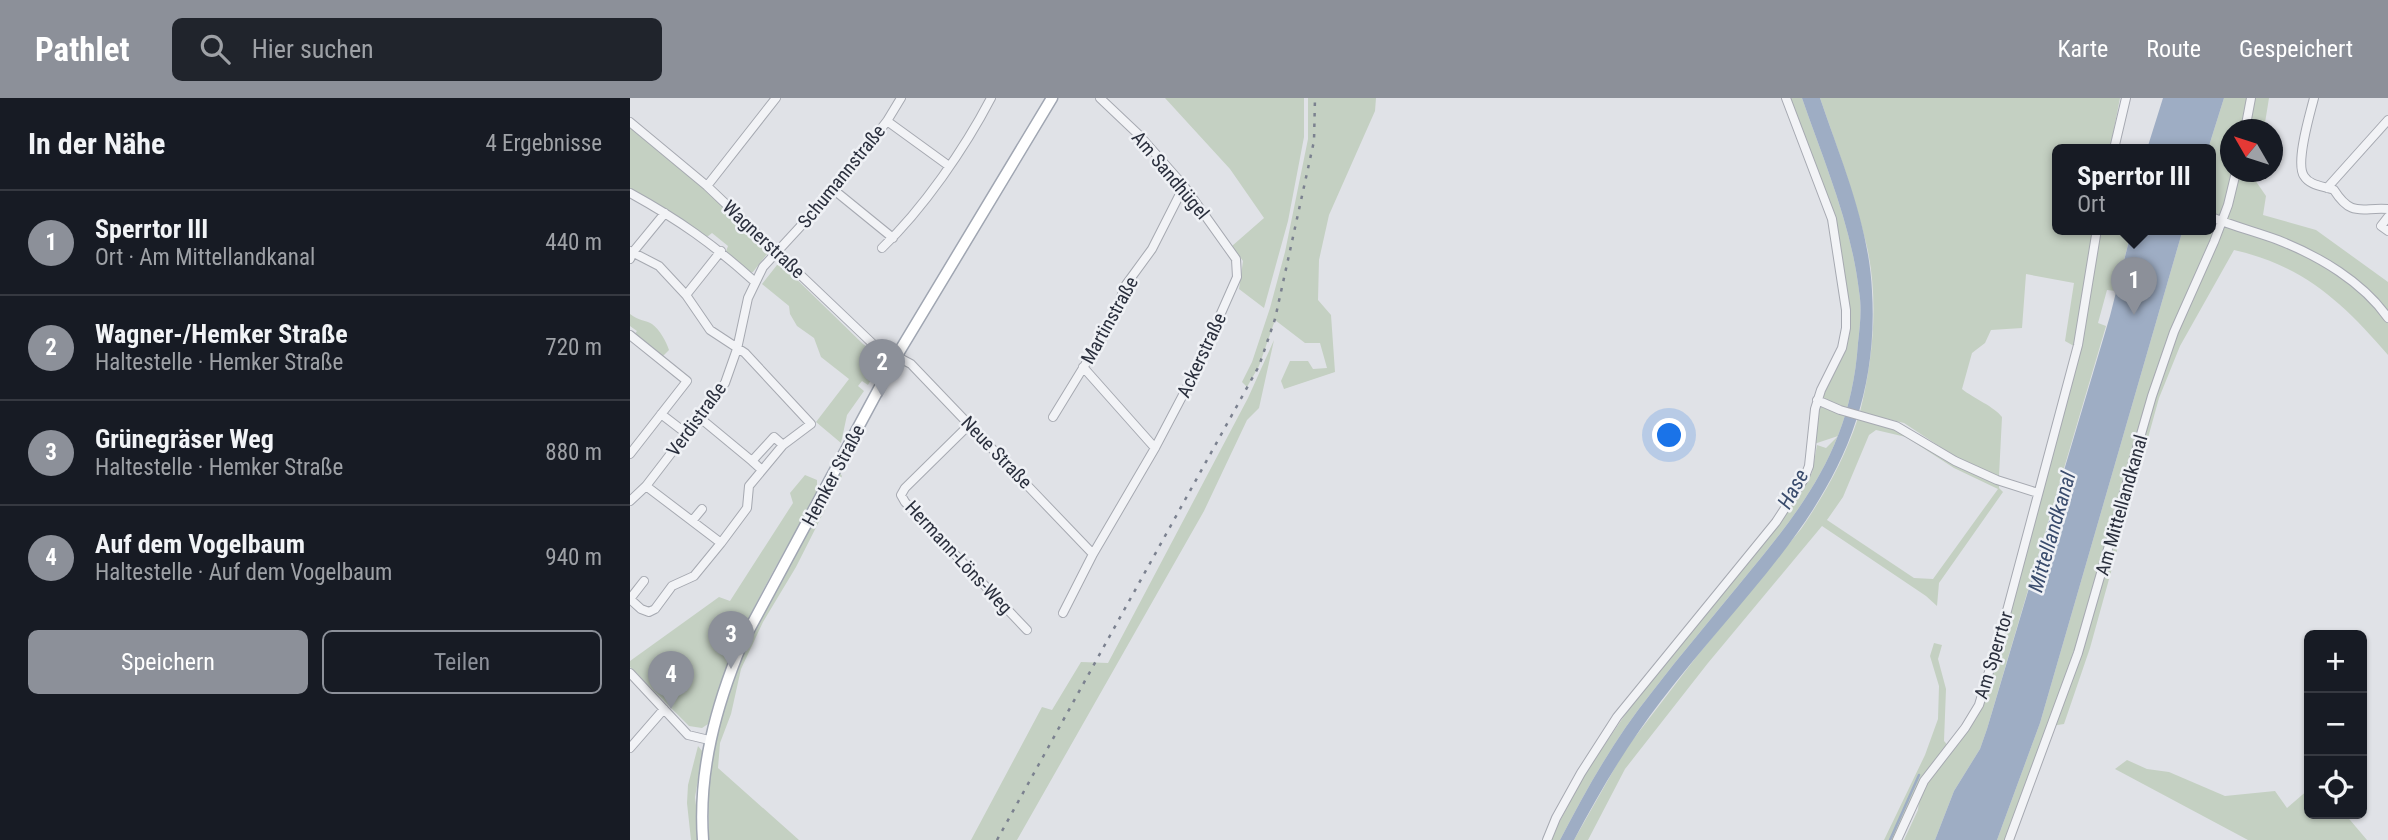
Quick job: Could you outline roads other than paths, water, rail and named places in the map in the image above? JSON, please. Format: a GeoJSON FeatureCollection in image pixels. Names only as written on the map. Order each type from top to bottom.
{"type":"FeatureCollection","features":[{"type":"Feature","properties":{"kind":"main road","name":"Hemker Straße"},"geometry":{"type":"LineString","coordinates":[[703,840],[704,785],[709,740],[722,691],[742,643],[896,357],[1052,98]]}},
{"type":"Feature","properties":{"kind":"street"},"geometry":{"type":"LineString","coordinates":[[707,186],[776,98]]}},
{"type":"Feature","properties":{"kind":"street","name":"Schumannstraße"},"geometry":{"type":"LineString","coordinates":[[777,251],[834,190],[887,121],[901,98]]}},
{"type":"Feature","properties":{"kind":"street"},"geometry":{"type":"LineString","coordinates":[[882,248],[950,166],[991,98]]}},
{"type":"Feature","properties":{"kind":"street","name":"Am Sandhügel"},"geometry":{"type":"LineString","coordinates":[[1100,98],[1139,135],[1184,186],[1236,259]]}},
{"type":"Feature","properties":{"kind":"street"},"geometry":{"type":"LineString","coordinates":[[1547,840],[1581,773],[1617,717],[1776,522],[1797,491],[1809,466],[1817,400],[1842,348],[1846,310],[1832,219],[1786,98]]}},
{"type":"Feature","properties":{"kind":"street"},"geometry":{"type":"LineString","coordinates":[[2115,144],[2126,98]]}},
{"type":"Feature","properties":{"kind":"street"},"geometry":{"type":"LineString","coordinates":[[2247,119],[2251,98]]}},
{"type":"Feature","properties":{"kind":"street"},"geometry":{"type":"LineString","coordinates":[[2314,98],[2300,167],[2304,177],[2314,185],[2334,190],[2342,202],[2352,209],[2362,212],[2388,209]]}},
{"type":"Feature","properties":{"kind":"street"},"geometry":{"type":"LineString","coordinates":[[2327,188],[2388,120]]}},
{"type":"Feature","properties":{"kind":"street"},"geometry":{"type":"LineString","coordinates":[[887,121],[950,166]]}},
{"type":"Feature","properties":{"kind":"street","name":"Wagnerstraße"},"geometry":{"type":"LineString","coordinates":[[630,122],[707,186],[873,344],[896,357]]}},
{"type":"Feature","properties":{"kind":"street","name":"Am Mittellandkanal"},"geometry":{"type":"LineString","coordinates":[[2216,234],[2233,182]]}},
{"type":"Feature","properties":{"kind":"street","name":"Martinstraße"},"geometry":{"type":"LineString","coordinates":[[1053,417],[1113,319],[1125,286],[1152,249],[1184,186]]}},
{"type":"Feature","properties":{"kind":"street"},"geometry":{"type":"LineString","coordinates":[[834,190],[893,238]]}},
{"type":"Feature","properties":{"kind":"street"},"geometry":{"type":"LineString","coordinates":[[630,193],[665,213],[720,251],[754,281]]}},
{"type":"Feature","properties":{"kind":"street"},"geometry":{"type":"LineString","coordinates":[[644,581],[630,599],[641,610],[649,612],[655,609],[672,586],[694,576],[747,508],[749,486],[783,445],[811,424],[745,353],[710,330],[686,295],[659,266],[631,254],[665,213]]}},
{"type":"Feature","properties":{"kind":"street"},"geometry":{"type":"LineString","coordinates":[[2388,217],[2381,226],[2388,231]]}},
{"type":"Feature","properties":{"kind":"street"},"geometry":{"type":"LineString","coordinates":[[2216,220],[2281,241],[2333,267],[2358,286],[2388,318]]}},
{"type":"Feature","properties":{"kind":"street","name":"Am Sperrtor"},"geometry":{"type":"LineString","coordinates":[[1897,840],[1924,781],[1965,728],[1979,705],[2078,345],[2096,235]]}},
{"type":"Feature","properties":{"kind":"street","name":"Am Mittellandkanal"},"geometry":{"type":"LineString","coordinates":[[2009,840],[2078,653],[2152,396],[2174,332],[2215,235]]}},
{"type":"Feature","properties":{"kind":"street"},"geometry":{"type":"LineString","coordinates":[[686,295],[720,251]]}},
{"type":"Feature","properties":{"kind":"street","name":"Verdistraße"},"geometry":{"type":"LineString","coordinates":[[630,501],[646,486],[725,383],[737,349],[754,281],[777,251]]}},
{"type":"Feature","properties":{"kind":"street","name":"Ackerstraße"},"geometry":{"type":"LineString","coordinates":[[1063,613],[1195,372],[1237,277],[1236,259]]}},
{"type":"Feature","properties":{"kind":"street"},"geometry":{"type":"LineString","coordinates":[[630,335],[687,381],[630,454]]}},
{"type":"Feature","properties":{"kind":"street","name":"Neue Straße"},"geometry":{"type":"LineString","coordinates":[[896,357],[911,364],[1093,554]]}},
{"type":"Feature","properties":{"kind":"street"},"geometry":{"type":"LineString","coordinates":[[1083,367],[1155,448]]}},
{"type":"Feature","properties":{"kind":"street"},"geometry":{"type":"LineString","coordinates":[[1817,400],[1911,432],[1955,461],[2038,493]]}},
{"type":"Feature","properties":{"kind":"street"},"geometry":{"type":"LineString","coordinates":[[662,414],[687,434]]}},
{"type":"Feature","properties":{"kind":"street"},"geometry":{"type":"LineString","coordinates":[[700,418],[762,470]]}},
{"type":"Feature","properties":{"kind":"street","name":"Hermann-Löns-Weg"},"geometry":{"type":"LineString","coordinates":[[970,424],[901,495],[1027,630]]}},
{"type":"Feature","properties":{"kind":"street"},"geometry":{"type":"LineString","coordinates":[[752,461],[774,437],[783,445]]}},
{"type":"Feature","properties":{"kind":"street"},"geometry":{"type":"LineString","coordinates":[[646,486],[721,543]]}},
{"type":"Feature","properties":{"kind":"street"},"geometry":{"type":"LineString","coordinates":[[692,521],[702,509]]}},
{"type":"Feature","properties":{"kind":"street"},"geometry":{"type":"LineString","coordinates":[[630,673],[688,735],[709,740]]}},
{"type":"Feature","properties":{"kind":"street"},"geometry":{"type":"LineString","coordinates":[[630,748],[664,709]]}},
{"type":"Feature","properties":{"kind":"water"},"geometry":{"type":"Polygon","coordinates":[[[1802,98],[1820,98],[1853,193],[1866,242],[1872,291],[1870,357],[1858,415],[1837,467],[1809,516],[1637,734],[1574,840],[1560,840],[1626,727],[1805,499],[1835,444],[1846,413],[1854,380],[1860,297],[1850,241],[1802,98]]]}},
{"type":"Feature","properties":{"kind":"water"},"geometry":{"type":"Polygon","coordinates":[[[2163,98],[2224,98],[2210,144],[2149,144],[2163,98]]]}},
{"type":"Feature","properties":{"kind":"water","name":"Mittellandkanal"},"geometry":{"type":"Polygon","coordinates":[[[2130,235],[2181,235],[2040,723],[1997,840],[1935,840],[1954,791],[1980,749],[1987,729],[2110,316],[2130,235]]]}},
{"type":"Feature","properties":{"kind":"waterway"},"geometry":{"type":"LineString","coordinates":[[1890,840],[1919,775]]}},
{"type":"Feature","properties":{"kind":"railway"},"geometry":{"type":"LineString","coordinates":[[997,840],[1259,366],[1275,319],[1314,141],[1315,98]]}},
{"type":"Feature","properties":{"kind":"place","name":"Sperrtor III"},"geometry":{"type":"Point","coordinates":[2134,315]}},
{"type":"Feature","properties":{"kind":"place","name":"Wagner-/Hemker Straße"},"geometry":{"type":"Point","coordinates":[882,397]}},
{"type":"Feature","properties":{"kind":"place","name":"Grünegräser Weg"},"geometry":{"type":"Point","coordinates":[731,669]}},
{"type":"Feature","properties":{"kind":"place","name":"Auf dem Vogelbaum"},"geometry":{"type":"Point","coordinates":[671,709]}},
{"type":"Feature","properties":{"kind":"water label","name":"Hase"},"geometry":{"type":"Point","coordinates":[1793,489]}}]}
